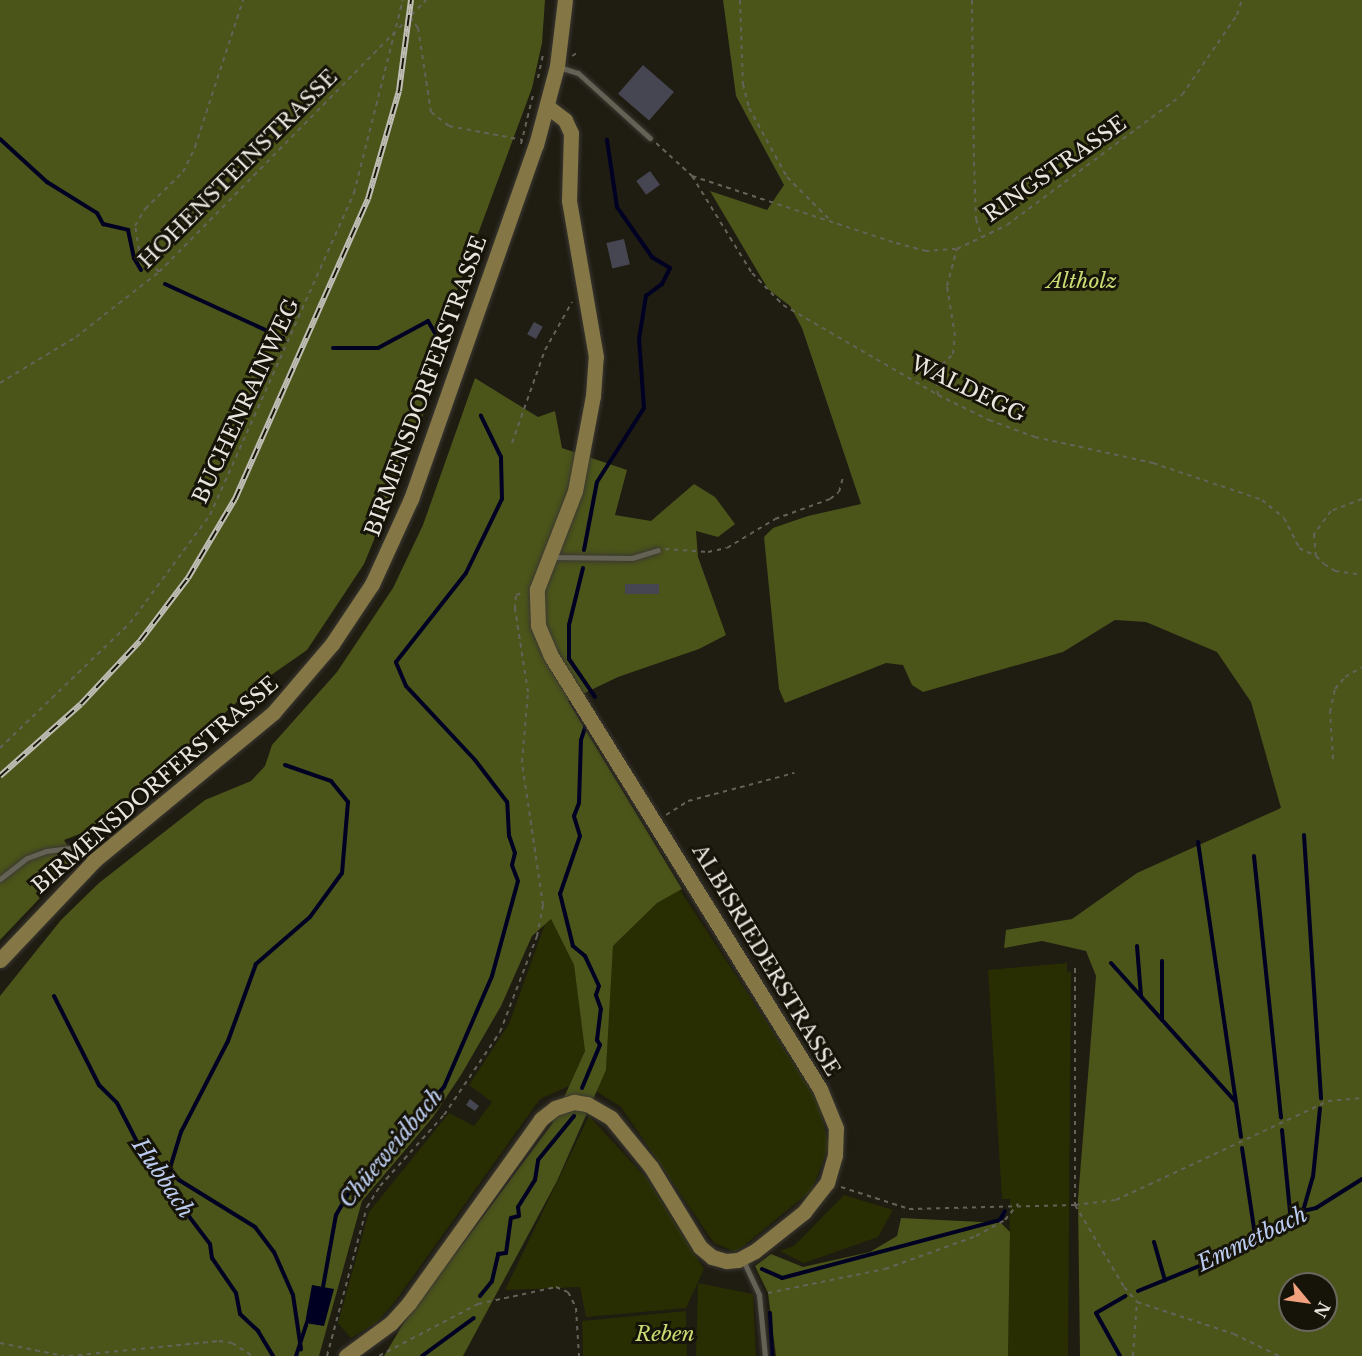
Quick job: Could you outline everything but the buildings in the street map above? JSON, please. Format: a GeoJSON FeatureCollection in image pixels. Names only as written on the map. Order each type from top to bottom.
{"type":"FeatureCollection","features":[{"type":"Feature","properties":{"kind":"main road","name":"BIRMENSDORFERSTRASSE"},"geometry":{"type":"LineString","coordinates":[[0,960],[96,859],[273,712],[332,644],[372,584],[411,499],[548,107],[557,66],[565,0]]}},
{"type":"Feature","properties":{"kind":"main road","name":"ALBISRIEDERSTRASSE"},"geometry":{"type":"LineString","coordinates":[[548,107],[565,120],[571,133],[569,200],[596,357],[593,396],[575,491],[537,589],[536,614],[546,648],[657,822],[820,1089],[836,1128],[834,1163],[822,1191],[804,1212],[742,1259]]}},
{"type":"Feature","properties":{"kind":"main road"},"geometry":{"type":"LineString","coordinates":[[346,1356],[391,1323],[410,1303],[541,1119],[567,1104],[587,1104],[610,1118],[651,1167],[704,1252],[719,1260],[742,1259]]}},
{"type":"Feature","properties":{"kind":"lane"},"geometry":{"type":"LineString","coordinates":[[557,66],[578,73],[650,138]]}},
{"type":"Feature","properties":{"kind":"lane"},"geometry":{"type":"LineString","coordinates":[[549,556],[565,560],[632,558],[657,550]]}},
{"type":"Feature","properties":{"kind":"lane"},"geometry":{"type":"LineString","coordinates":[[0,879],[27,858],[46,851],[70,848],[96,859]]}},
{"type":"Feature","properties":{"kind":"lane"},"geometry":{"type":"LineString","coordinates":[[742,1259],[759,1295],[765,1356]]}},
{"type":"Feature","properties":{"kind":"path"},"geometry":{"type":"LineString","coordinates":[[159,272],[140,250],[135,226],[145,209],[183,172],[195,147],[243,0]]}},
{"type":"Feature","properties":{"kind":"path","name":"BUCHENRAINWEG"},"geometry":{"type":"LineString","coordinates":[[0,748],[130,623],[210,515],[354,193],[403,0]]}},
{"type":"Feature","properties":{"kind":"path","name":"HOHENSTEINSTRASSE"},"geometry":{"type":"LineString","coordinates":[[0,384],[76,337],[159,272],[426,0]]}},
{"type":"Feature","properties":{"kind":"path"},"geometry":{"type":"LineString","coordinates":[[740,0],[743,84],[749,108],[787,177],[831,221]]}},
{"type":"Feature","properties":{"kind":"path"},"geometry":{"type":"LineString","coordinates":[[972,0],[976,219],[982,238]]}},
{"type":"Feature","properties":{"kind":"path","name":"RINGSTRASSE"},"geometry":{"type":"LineString","coordinates":[[692,176],[756,200],[925,251],[957,249],[1007,225],[1182,95],[1237,15],[1242,0]]}},
{"type":"Feature","properties":{"kind":"path"},"geometry":{"type":"LineString","coordinates":[[410,17],[418,28],[431,112],[449,126],[521,139],[546,44]]}},
{"type":"Feature","properties":{"kind":"path"},"geometry":{"type":"LineString","coordinates":[[650,138],[692,176]]}},
{"type":"Feature","properties":{"kind":"path","name":"WALDEGG"},"geometry":{"type":"LineString","coordinates":[[692,176],[752,273],[783,305],[938,395],[1035,437],[1153,463],[1248,493],[1275,508],[1284,518],[1299,548],[1316,556],[1335,571],[1362,575]]}},
{"type":"Feature","properties":{"kind":"path"},"geometry":{"type":"LineString","coordinates":[[938,395],[935,372],[953,354],[955,336],[947,286],[957,249]]}},
{"type":"Feature","properties":{"kind":"path"},"geometry":{"type":"LineString","coordinates":[[512,443],[545,350],[574,299],[586,292]]}},
{"type":"Feature","properties":{"kind":"path"},"geometry":{"type":"LineString","coordinates":[[657,550],[708,552],[727,548],[775,519],[830,499],[839,492],[843,477]]}},
{"type":"Feature","properties":{"kind":"path"},"geometry":{"type":"LineString","coordinates":[[1316,556],[1314,534],[1321,520],[1343,503],[1362,499]]}},
{"type":"Feature","properties":{"kind":"path"},"geometry":{"type":"LineString","coordinates":[[327,1356],[367,1207],[380,1186],[444,1115],[500,1032],[537,936],[543,905],[522,762],[528,692],[514,609],[516,595],[537,589]]}},
{"type":"Feature","properties":{"kind":"path"},"geometry":{"type":"LineString","coordinates":[[1333,759],[1329,712],[1335,689],[1345,677],[1362,667]]}},
{"type":"Feature","properties":{"kind":"path"},"geometry":{"type":"LineString","coordinates":[[657,822],[688,801],[794,773]]}},
{"type":"Feature","properties":{"kind":"path"},"geometry":{"type":"LineString","coordinates":[[1075,968],[1075,1205],[1137,1302],[1133,1356]]}},
{"type":"Feature","properties":{"kind":"path"},"geometry":{"type":"LineString","coordinates":[[842,1187],[909,1209],[1018,1204],[1075,1205],[1116,1200],[1328,1101],[1362,1098]]}},
{"type":"Feature","properties":{"kind":"path"},"geometry":{"type":"LineString","coordinates":[[759,1295],[885,1269],[976,1236],[1005,1220],[1018,1204]]}},
{"type":"Feature","properties":{"kind":"path"},"geometry":{"type":"LineString","coordinates":[[379,1356],[382,1351],[478,1304],[556,1287],[568,1292],[576,1308],[579,1356]]}},
{"type":"Feature","properties":{"kind":"path"},"geometry":{"type":"LineString","coordinates":[[1137,1302],[1234,1334],[1279,1356]]}},
{"type":"Feature","properties":{"kind":"path"},"geometry":{"type":"LineString","coordinates":[[69,1356],[104,1355],[219,1341],[232,1342],[253,1356]]}},
{"type":"Feature","properties":{"kind":"path"},"geometry":{"type":"LineString","coordinates":[[0,1344],[64,1356]]}},
{"type":"Feature","properties":{"kind":"green space"},"geometry":{"type":"Polygon","coordinates":[[[0,0],[545,0],[542,43],[532,88],[421,388],[428,400],[411,450],[364,564],[307,650],[254,687],[95,828],[64,840],[76,860],[0,940],[0,0]]]}},
{"type":"Feature","properties":{"kind":"green space","name":"Altholz"},"geometry":{"type":"Polygon","coordinates":[[[723,0],[1362,0],[1362,1356],[1080,1356],[1078,1199],[1096,976],[1086,951],[1042,941],[1004,948],[1006,930],[1072,919],[1137,873],[1281,808],[1251,702],[1217,652],[1146,622],[1115,620],[1063,652],[923,692],[912,685],[903,665],[886,663],[785,703],[779,689],[764,537],[773,528],[808,516],[861,504],[802,328],[790,306],[768,289],[710,191],[767,210],[784,185],[736,96],[723,0]]]}},
{"type":"Feature","properties":{"kind":"green space"},"geometry":{"type":"Polygon","coordinates":[[[475,378],[538,417],[555,411],[562,448],[627,470],[615,515],[651,521],[694,484],[715,497],[735,524],[718,537],[696,531],[698,557],[726,635],[699,649],[618,677],[568,701],[682,889],[657,903],[613,946],[606,1070],[557,1181],[463,1356],[384,1356],[403,1324],[552,1124],[585,1051],[574,965],[551,919],[532,936],[501,1006],[461,1075],[433,1117],[362,1201],[319,1356],[0,1356],[0,996],[61,920],[99,883],[205,800],[251,781],[265,766],[272,745],[337,672],[393,588],[423,525],[475,378]]]}},
{"type":"Feature","properties":{"kind":"green space"},"geometry":{"type":"Polygon","coordinates":[[[680,890],[818,1101],[829,1146],[812,1190],[736,1252],[714,1243],[621,1107],[596,1091],[606,1070],[613,946],[657,903],[680,890]]]}},
{"type":"Feature","properties":{"kind":"green space"},"geometry":{"type":"Polygon","coordinates":[[[551,919],[574,965],[585,1051],[569,1086],[540,1099],[394,1303],[376,1323],[351,1338],[338,1323],[369,1212],[449,1113],[474,1126],[492,1102],[469,1085],[509,1024],[545,924],[551,919]]]}},
{"type":"Feature","properties":{"kind":"green space"},"geometry":{"type":"Polygon","coordinates":[[[1067,963],[1067,972],[1071,972],[1068,1356],[1008,1356],[1010,1199],[1002,1199],[988,970],[1067,963]]]}},
{"type":"Feature","properties":{"kind":"green space"},"geometry":{"type":"Polygon","coordinates":[[[589,1116],[648,1180],[704,1269],[686,1308],[586,1317],[580,1287],[505,1290],[589,1116]]]}},
{"type":"Feature","properties":{"kind":"green space"},"geometry":{"type":"Polygon","coordinates":[[[844,1195],[893,1210],[878,1237],[804,1263],[780,1251],[794,1246],[844,1195]]]}},
{"type":"Feature","properties":{"kind":"green space"},"geometry":{"type":"Polygon","coordinates":[[[901,1218],[1001,1223],[1010,1232],[1008,1356],[776,1356],[768,1293],[755,1266],[771,1254],[803,1267],[870,1252],[897,1236],[901,1218]]]}},
{"type":"Feature","properties":{"kind":"green space"},"geometry":{"type":"Polygon","coordinates":[[[698,1283],[753,1294],[756,1356],[696,1356],[698,1283]]]}},
{"type":"Feature","properties":{"kind":"green space","name":"Reben"},"geometry":{"type":"Polygon","coordinates":[[[686,1311],[687,1356],[583,1356],[582,1321],[686,1311]]]}},
{"type":"Feature","properties":{"kind":"water"},"geometry":{"type":"Polygon","coordinates":[[[312,1285],[334,1289],[324,1326],[305,1323],[312,1285]]]}},
{"type":"Feature","properties":{"kind":"waterway"},"geometry":{"type":"LineString","coordinates":[[0,139],[47,182],[97,213],[103,224],[128,230],[134,258],[141,270]]}},
{"type":"Feature","properties":{"kind":"waterway"},"geometry":{"type":"LineString","coordinates":[[584,550],[597,482],[644,408],[639,339],[646,296],[662,284],[670,268],[652,257],[617,207],[607,140]]}},
{"type":"Feature","properties":{"kind":"waterway"},"geometry":{"type":"LineString","coordinates":[[165,284],[283,338]]}},
{"type":"Feature","properties":{"kind":"waterway"},"geometry":{"type":"LineString","coordinates":[[333,348],[378,348],[428,321],[435,333]]}},
{"type":"Feature","properties":{"kind":"waterway","name":"Chüeweidbach"},"geometry":{"type":"LineString","coordinates":[[323,1287],[336,1215],[350,1191],[444,1087],[492,976],[518,881],[512,865],[515,853],[509,836],[507,802],[475,760],[406,686],[396,662],[466,573],[502,499],[501,457],[481,416]]}},
{"type":"Feature","properties":{"kind":"waterway"},"geometry":{"type":"LineString","coordinates":[[583,568],[569,625],[569,659],[595,697]]}},
{"type":"Feature","properties":{"kind":"waterway"},"geometry":{"type":"LineString","coordinates":[[582,1088],[600,1045],[597,1040],[601,1009],[596,995],[599,986],[585,956],[573,946],[560,894],[580,836],[574,816],[579,803],[581,740],[586,725]]}},
{"type":"Feature","properties":{"kind":"waterway"},"geometry":{"type":"LineString","coordinates":[[285,765],[331,781],[348,802],[342,873],[310,917],[256,964],[228,1041],[181,1132],[170,1169],[179,1180],[255,1227],[274,1252],[293,1295],[301,1349]]}},
{"type":"Feature","properties":{"kind":"waterway"},"geometry":{"type":"LineString","coordinates":[[1304,835],[1321,1098]]}},
{"type":"Feature","properties":{"kind":"waterway"},"geometry":{"type":"LineString","coordinates":[[1198,842],[1241,1137]]}},
{"type":"Feature","properties":{"kind":"waterway"},"geometry":{"type":"LineString","coordinates":[[1254,856],[1281,1118]]}},
{"type":"Feature","properties":{"kind":"waterway"},"geometry":{"type":"LineString","coordinates":[[1137,946],[1141,996]]}},
{"type":"Feature","properties":{"kind":"waterway"},"geometry":{"type":"LineString","coordinates":[[1162,961],[1162,1020]]}},
{"type":"Feature","properties":{"kind":"waterway"},"geometry":{"type":"LineString","coordinates":[[1111,963],[1235,1101]]}},
{"type":"Feature","properties":{"kind":"waterway","name":"Hubbach"},"geometry":{"type":"LineString","coordinates":[[54,996],[99,1085],[117,1103],[147,1161],[210,1244],[212,1258],[236,1293],[240,1314],[258,1331],[273,1356]]}},
{"type":"Feature","properties":{"kind":"waterway"},"geometry":{"type":"LineString","coordinates":[[1303,1211],[1313,1177],[1320,1108]]}},
{"type":"Feature","properties":{"kind":"waterway"},"geometry":{"type":"LineString","coordinates":[[480,1296],[492,1281],[498,1254],[506,1253],[511,1218],[519,1216],[518,1207],[535,1180],[538,1160],[574,1116]]}},
{"type":"Feature","properties":{"kind":"waterway"},"geometry":{"type":"LineString","coordinates":[[1282,1130],[1291,1222]]}},
{"type":"Feature","properties":{"kind":"waterway"},"geometry":{"type":"LineString","coordinates":[[1242,1148],[1255,1235]]}},
{"type":"Feature","properties":{"kind":"waterway"},"geometry":{"type":"LineString","coordinates":[[163,1180],[170,1169]]}},
{"type":"Feature","properties":{"kind":"waterway","name":"Emmetbach"},"geometry":{"type":"LineString","coordinates":[[1138,1291],[1248,1246],[1255,1235],[1291,1222],[1303,1211],[1316,1208],[1362,1179]]}},
{"type":"Feature","properties":{"kind":"waterway"},"geometry":{"type":"LineString","coordinates":[[762,1269],[782,1278],[1000,1220],[1005,1211]]}},
{"type":"Feature","properties":{"kind":"waterway"},"geometry":{"type":"LineString","coordinates":[[1154,1242],[1165,1280]]}},
{"type":"Feature","properties":{"kind":"waterway","name":"Emmetbach"},"geometry":{"type":"LineString","coordinates":[[1120,1356],[1096,1313],[1125,1296]]}},
{"type":"Feature","properties":{"kind":"waterway"},"geometry":{"type":"LineString","coordinates":[[770,1313],[772,1356]]}},
{"type":"Feature","properties":{"kind":"waterway"},"geometry":{"type":"LineString","coordinates":[[422,1356],[474,1318]]}},
{"type":"Feature","properties":{"kind":"waterway"},"geometry":{"type":"LineString","coordinates":[[296,1356],[306,1325]]}},
{"type":"Feature","properties":{"kind":"railway"},"geometry":{"type":"LineString","coordinates":[[0,776],[81,704],[140,641],[188,578],[235,499],[368,199],[399,91],[411,0]]}}]}
